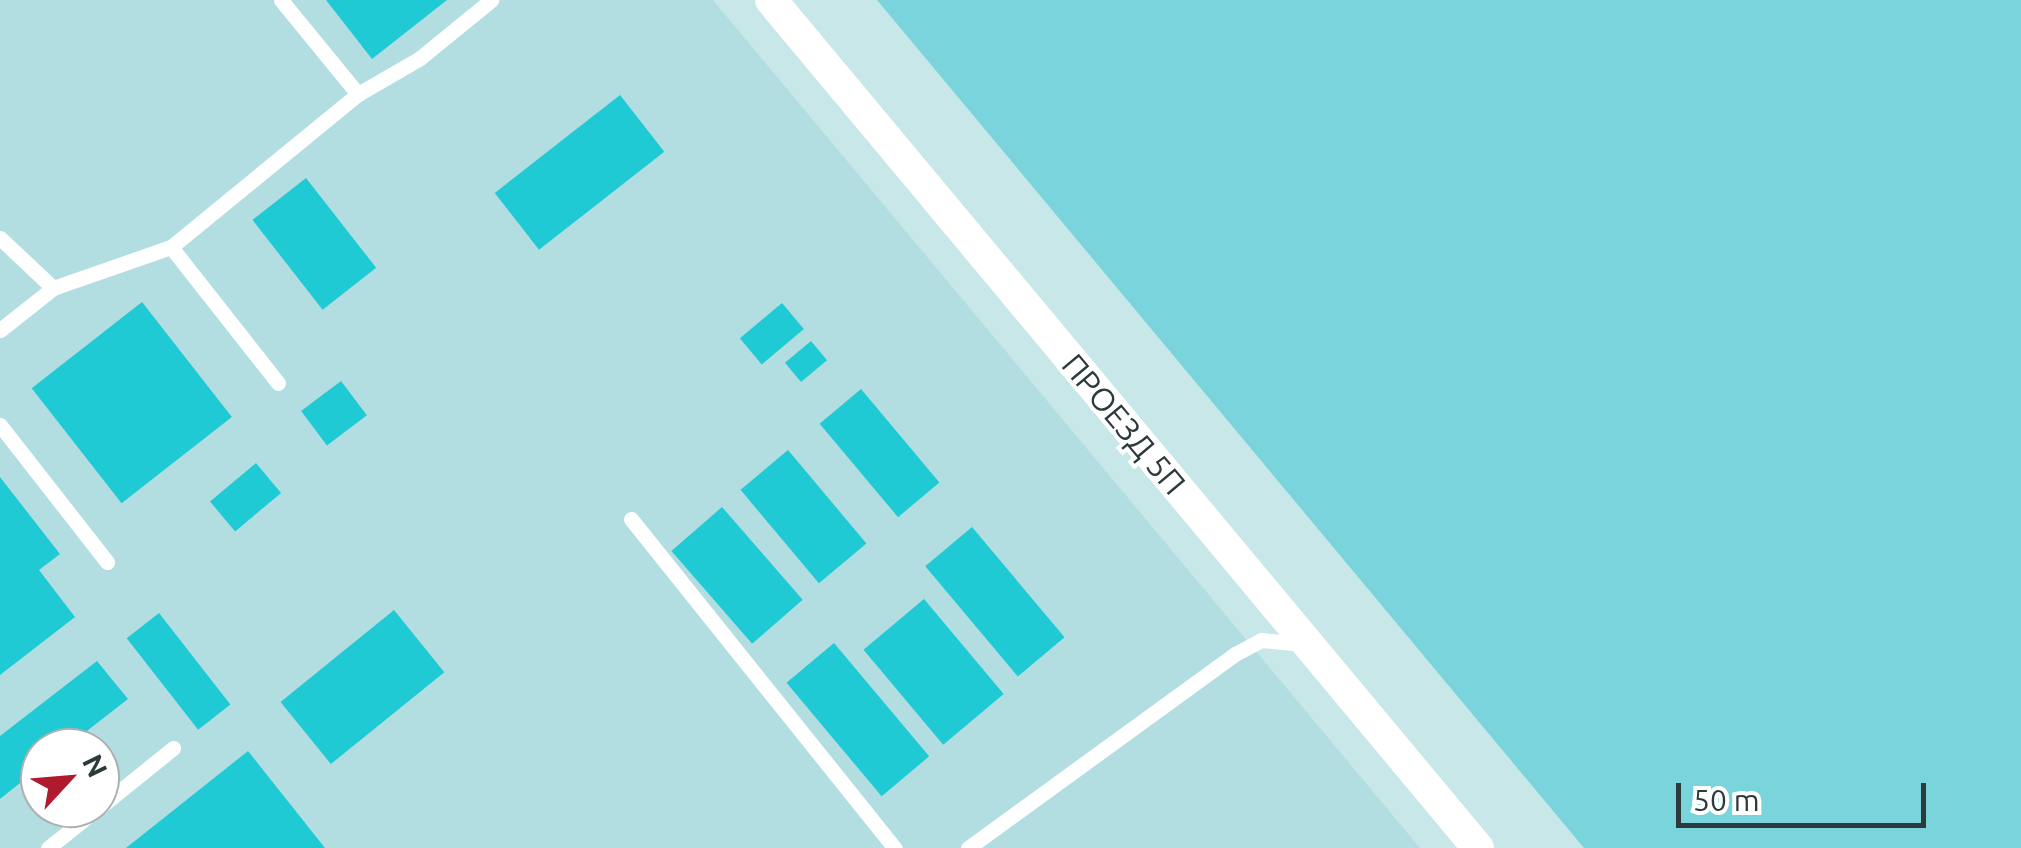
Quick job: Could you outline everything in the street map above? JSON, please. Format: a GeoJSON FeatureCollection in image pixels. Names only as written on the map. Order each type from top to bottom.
{"type":"FeatureCollection","features":[{"type":"Feature","properties":{"kind":"street","name":"ПРОЕЗД 5П"},"geometry":{"type":"LineString","coordinates":[[771,0],[1478,848]]}},
{"type":"Feature","properties":{"kind":"lane"},"geometry":{"type":"LineString","coordinates":[[280,0],[358,94]]}},
{"type":"Feature","properties":{"kind":"lane"},"geometry":{"type":"LineString","coordinates":[[0,330],[53,288],[171,247],[358,94],[420,58],[491,0]]}},
{"type":"Feature","properties":{"kind":"lane"},"geometry":{"type":"LineString","coordinates":[[0,238],[53,288]]}},
{"type":"Feature","properties":{"kind":"lane"},"geometry":{"type":"LineString","coordinates":[[171,247],[278,382]]}},
{"type":"Feature","properties":{"kind":"lane"},"geometry":{"type":"LineString","coordinates":[[0,425],[107,562]]}},
{"type":"Feature","properties":{"kind":"lane"},"geometry":{"type":"LineString","coordinates":[[631,520],[895,848]]}},
{"type":"Feature","properties":{"kind":"lane"},"geometry":{"type":"LineString","coordinates":[[968,848],[1235,654],[1279,638],[1313,650]]}},
{"type":"Feature","properties":{"kind":"lane"},"geometry":{"type":"LineString","coordinates":[[120,790],[174,748]]}},
{"type":"Feature","properties":{"kind":"lane"},"geometry":{"type":"LineString","coordinates":[[48,848],[73,828]]}},
{"type":"Feature","properties":{"kind":"shaded area"},"geometry":{"type":"Polygon","coordinates":[[[0,0],[713,0],[1420,848],[0,848],[0,0]]]}},
{"type":"Feature","properties":{"kind":"shaded area"},"geometry":{"type":"Polygon","coordinates":[[[877,0],[2021,0],[2021,848],[1584,848],[877,0]]]}},
{"type":"Feature","properties":{"kind":"building"},"geometry":{"type":"Polygon","coordinates":[[[326,0],[447,0],[372,59],[326,0]]]}},
{"type":"Feature","properties":{"kind":"building"},"geometry":{"type":"Polygon","coordinates":[[[620,95],[664,152],[539,250],[495,193],[620,95]]]}},
{"type":"Feature","properties":{"kind":"building"},"geometry":{"type":"Polygon","coordinates":[[[306,178],[376,268],[323,310],[252,220],[306,178]]]}},
{"type":"Feature","properties":{"kind":"building"},"geometry":{"type":"Polygon","coordinates":[[[142,302],[232,417],[122,503],[32,388],[142,302]]]}},
{"type":"Feature","properties":{"kind":"building"},"geometry":{"type":"Polygon","coordinates":[[[782,303],[804,329],[762,364],[740,338],[782,303]]]}},
{"type":"Feature","properties":{"kind":"building"},"geometry":{"type":"Polygon","coordinates":[[[811,341],[827,360],[801,382],[785,363],[811,341]]]}},
{"type":"Feature","properties":{"kind":"building"},"geometry":{"type":"Polygon","coordinates":[[[341,381],[367,415],[327,445],[301,411],[341,381]]]}},
{"type":"Feature","properties":{"kind":"building"},"geometry":{"type":"Polygon","coordinates":[[[861,389],[939,482],[898,517],[820,424],[861,389]]]}},
{"type":"Feature","properties":{"kind":"building"},"geometry":{"type":"Polygon","coordinates":[[[788,450],[866,543],[819,583],[741,490],[788,450]]]}},
{"type":"Feature","properties":{"kind":"building"},"geometry":{"type":"Polygon","coordinates":[[[256,463],[281,493],[235,531],[210,502],[256,463]]]}},
{"type":"Feature","properties":{"kind":"building"},"geometry":{"type":"Polygon","coordinates":[[[0,477],[60,554],[39,570],[75,617],[0,675],[0,477]]]}},
{"type":"Feature","properties":{"kind":"building"},"geometry":{"type":"Polygon","coordinates":[[[722,507],[803,600],[752,644],[671,551],[722,507]]]}},
{"type":"Feature","properties":{"kind":"building"},"geometry":{"type":"Polygon","coordinates":[[[972,527],[1065,637],[1018,677],[925,566],[972,527]]]}},
{"type":"Feature","properties":{"kind":"building"},"geometry":{"type":"Polygon","coordinates":[[[924,599],[1004,694],[943,745],[863,650],[924,599]]]}},
{"type":"Feature","properties":{"kind":"building"},"geometry":{"type":"Polygon","coordinates":[[[394,610],[444,672],[331,764],[281,702],[394,610]]]}},
{"type":"Feature","properties":{"kind":"building"},"geometry":{"type":"Polygon","coordinates":[[[159,613],[230,704],[198,730],[127,638],[159,613]]]}},
{"type":"Feature","properties":{"kind":"building"},"geometry":{"type":"Polygon","coordinates":[[[834,643],[929,756],[882,796],[787,683],[834,643]]]}},
{"type":"Feature","properties":{"kind":"building"},"geometry":{"type":"Polygon","coordinates":[[[97,661],[128,699],[91,728],[20,728],[20,783],[0,799],[0,736],[97,661]]]}},
{"type":"Feature","properties":{"kind":"building"},"geometry":{"type":"Polygon","coordinates":[[[248,751],[325,848],[126,848],[248,751]]]}}]}
